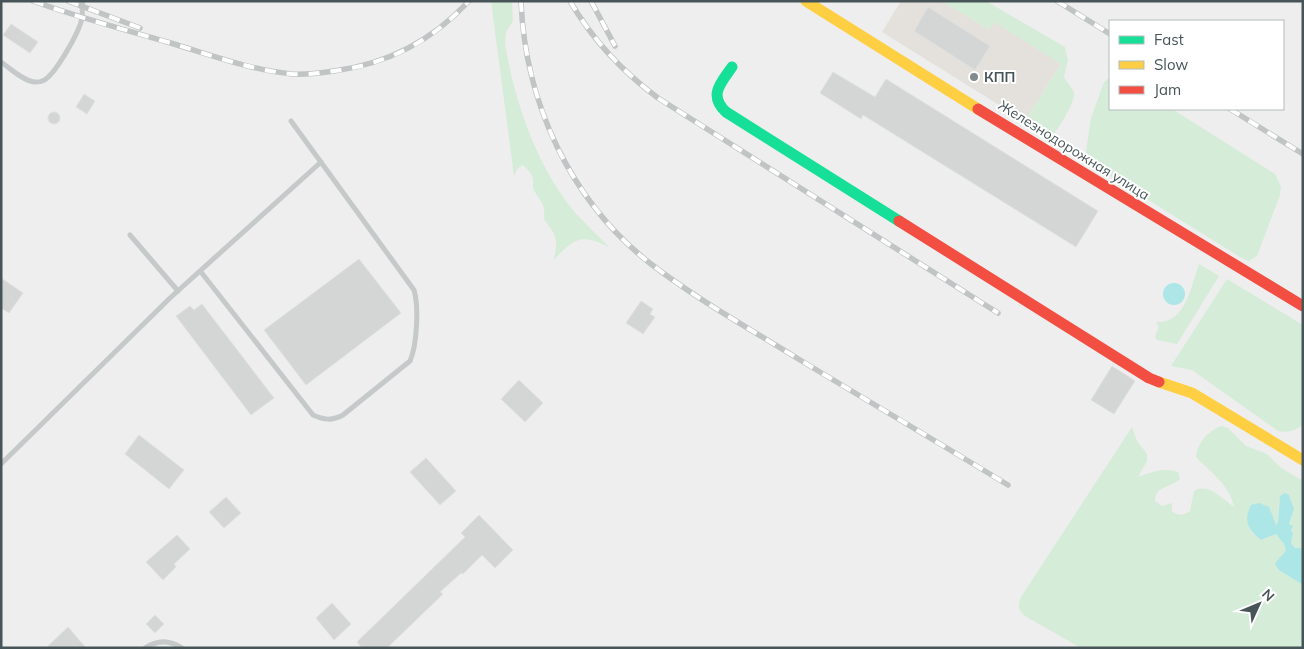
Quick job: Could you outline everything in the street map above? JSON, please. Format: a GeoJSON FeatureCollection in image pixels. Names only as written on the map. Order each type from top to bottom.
{"type":"FeatureCollection","features":[{"type":"Feature","properties":{"kind":"street","name":"Железнодорожная улица"},"geometry":{"type":"LineString","coordinates":[[806,1],[1064,162],[1303,306]]}},
{"type":"Feature","properties":{"kind":"street"},"geometry":{"type":"LineString","coordinates":[[732,67],[717,89],[715,97],[720,108],[1149,378],[1161,384],[1192,393],[1299,455]]}},
{"type":"Feature","properties":{"kind":"lane"},"geometry":{"type":"LineString","coordinates":[[1,62],[26,79],[35,82],[43,81],[49,76],[74,40],[82,17],[81,6],[83,1]]}},
{"type":"Feature","properties":{"kind":"lane"},"geometry":{"type":"LineString","coordinates":[[201,272],[313,415],[321,419],[336,419],[343,415],[410,361],[414,352],[418,305],[414,290],[292,121]]}},
{"type":"Feature","properties":{"kind":"lane"},"geometry":{"type":"LineString","coordinates":[[1,464],[178,291],[321,162]]}},
{"type":"Feature","properties":{"kind":"lane"},"geometry":{"type":"LineString","coordinates":[[130,235],[178,291]]}},
{"type":"Feature","properties":{"kind":"lane"},"geometry":{"type":"LineString","coordinates":[[145,648],[152,643],[174,642],[182,648]]}},
{"type":"Feature","properties":{"kind":"shaded area"},"geometry":{"type":"Polygon","coordinates":[[[901,1],[942,1],[989,30],[994,21],[1061,64],[1025,121],[882,32],[901,1]]]}},
{"type":"Feature","properties":{"kind":"green space"},"geometry":{"type":"Polygon","coordinates":[[[491,1],[512,1],[513,21],[506,32],[505,44],[519,104],[542,162],[568,204],[609,247],[591,240],[578,240],[567,247],[554,260],[555,238],[544,219],[543,206],[534,190],[532,176],[523,165],[518,168],[514,176],[491,1]]]}},
{"type":"Feature","properties":{"kind":"green space"},"geometry":{"type":"Polygon","coordinates":[[[942,1],[986,1],[1065,47],[1068,60],[1064,77],[1074,94],[1074,98],[1066,116],[1052,136],[1025,121],[1061,64],[994,22],[989,30],[942,1]]]}},
{"type":"Feature","properties":{"kind":"green space"},"geometry":{"type":"Polygon","coordinates":[[[1109,78],[1109,110],[1174,110],[1275,174],[1281,187],[1280,195],[1257,256],[1249,261],[1240,257],[1089,163],[1086,158],[1086,151],[1091,118],[1104,82],[1109,78]]]}},
{"type":"Feature","properties":{"kind":"green space"},"geometry":{"type":"Polygon","coordinates":[[[1199,264],[1219,276],[1177,344],[1157,340],[1155,337],[1159,327],[1156,322],[1166,321],[1174,317],[1181,310],[1190,293],[1199,264]]]}},
{"type":"Feature","properties":{"kind":"green space"},"geometry":{"type":"Polygon","coordinates":[[[1227,279],[1303,325],[1303,425],[1297,429],[1288,432],[1278,431],[1192,370],[1171,366],[1227,279]]]}},
{"type":"Feature","properties":{"kind":"green space"},"geometry":{"type":"Polygon","coordinates":[[[1221,426],[1228,428],[1246,446],[1267,454],[1280,467],[1303,481],[1303,548],[1295,548],[1291,543],[1293,533],[1289,524],[1294,509],[1289,495],[1279,502],[1278,522],[1275,526],[1274,520],[1248,524],[1252,533],[1261,540],[1276,534],[1286,550],[1283,556],[1277,560],[1279,570],[1303,585],[1303,648],[1081,648],[1025,616],[1019,607],[1021,597],[1132,427],[1137,441],[1147,454],[1147,461],[1138,477],[1163,470],[1178,472],[1180,479],[1161,489],[1155,501],[1162,506],[1172,503],[1172,511],[1178,515],[1183,515],[1190,511],[1194,491],[1205,489],[1215,493],[1234,507],[1224,485],[1196,457],[1204,438],[1211,431],[1221,426]]]}},
{"type":"Feature","properties":{"kind":"water"},"geometry":{"type":"Polygon","coordinates":[[[1174,283],[1182,286],[1185,294],[1182,302],[1174,305],[1166,302],[1163,294],[1166,286],[1174,283]]]}},
{"type":"Feature","properties":{"kind":"water"},"geometry":{"type":"Polygon","coordinates":[[[1285,493],[1289,495],[1294,509],[1289,524],[1293,526],[1291,530],[1293,533],[1291,543],[1295,548],[1303,548],[1303,585],[1279,570],[1275,564],[1286,550],[1276,534],[1261,540],[1250,529],[1247,520],[1251,505],[1259,503],[1269,507],[1276,525],[1278,522],[1280,496],[1285,493]]]}},
{"type":"Feature","properties":{"kind":"building"},"geometry":{"type":"Polygon","coordinates":[[[928,7],[990,46],[975,70],[914,31],[928,7]]]}},
{"type":"Feature","properties":{"kind":"building"},"geometry":{"type":"Polygon","coordinates":[[[11,24],[38,42],[30,53],[3,35],[11,24]]]}},
{"type":"Feature","properties":{"kind":"building"},"geometry":{"type":"Polygon","coordinates":[[[833,72],[875,97],[886,79],[1098,211],[1076,247],[863,115],[861,119],[820,93],[833,72]]]}},
{"type":"Feature","properties":{"kind":"building"},"geometry":{"type":"Polygon","coordinates":[[[84,94],[95,101],[87,114],[76,107],[84,94]]]}},
{"type":"Feature","properties":{"kind":"building"},"geometry":{"type":"Polygon","coordinates":[[[52,112],[56,112],[60,118],[56,124],[52,124],[48,120],[48,116],[52,112]]]}},
{"type":"Feature","properties":{"kind":"building"},"geometry":{"type":"Polygon","coordinates":[[[359,259],[401,313],[306,385],[264,330],[359,259]]]}},
{"type":"Feature","properties":{"kind":"building"},"geometry":{"type":"Polygon","coordinates":[[[1,278],[23,293],[9,313],[1,308],[1,278]]]}},
{"type":"Feature","properties":{"kind":"building"},"geometry":{"type":"Polygon","coordinates":[[[641,301],[653,309],[650,314],[655,317],[643,334],[626,323],[641,301]]]}},
{"type":"Feature","properties":{"kind":"building"},"geometry":{"type":"Polygon","coordinates":[[[202,304],[274,398],[251,415],[176,316],[190,306],[194,310],[202,304]]]}},
{"type":"Feature","properties":{"kind":"building"},"geometry":{"type":"Polygon","coordinates":[[[1112,366],[1135,381],[1114,414],[1091,400],[1112,366]]]}},
{"type":"Feature","properties":{"kind":"building"},"geometry":{"type":"Polygon","coordinates":[[[519,380],[543,403],[525,422],[501,399],[519,380]]]}},
{"type":"Feature","properties":{"kind":"building"},"geometry":{"type":"Polygon","coordinates":[[[139,435],[184,470],[169,489],[125,454],[139,435]]]}},
{"type":"Feature","properties":{"kind":"building"},"geometry":{"type":"Polygon","coordinates":[[[426,458],[456,491],[440,505],[410,472],[426,458]]]}},
{"type":"Feature","properties":{"kind":"building"},"geometry":{"type":"Polygon","coordinates":[[[226,497],[241,513],[224,528],[209,512],[226,497]]]}},
{"type":"Feature","properties":{"kind":"building"},"geometry":{"type":"Polygon","coordinates":[[[479,515],[513,550],[495,568],[482,555],[463,574],[461,573],[440,592],[443,594],[387,648],[362,648],[357,642],[465,537],[461,533],[479,515]]]}},
{"type":"Feature","properties":{"kind":"building"},"geometry":{"type":"Polygon","coordinates":[[[177,535],[190,549],[174,564],[176,567],[163,580],[146,562],[177,535]]]}},
{"type":"Feature","properties":{"kind":"building"},"geometry":{"type":"Polygon","coordinates":[[[332,603],[351,624],[334,640],[316,618],[332,603]]]}},
{"type":"Feature","properties":{"kind":"building"},"geometry":{"type":"Polygon","coordinates":[[[155,615],[164,624],[155,633],[146,624],[155,615]]]}},
{"type":"Feature","properties":{"kind":"building"},"geometry":{"type":"Polygon","coordinates":[[[68,627],[86,648],[46,648],[68,627]]]}},
{"type":"Feature","properties":{"kind":"railway"},"geometry":{"type":"LineString","coordinates":[[33,1],[83,18],[229,61],[276,72],[297,74],[354,68],[391,56],[424,39],[440,28],[469,1]]}},
{"type":"Feature","properties":{"kind":"railway"},"geometry":{"type":"LineString","coordinates":[[68,1],[140,28]]}},
{"type":"Feature","properties":{"kind":"railway"},"geometry":{"type":"LineString","coordinates":[[521,1],[524,39],[532,76],[543,112],[557,147],[575,180],[597,211],[622,239],[651,264],[706,302],[1008,485]]}},
{"type":"Feature","properties":{"kind":"railway"},"geometry":{"type":"LineString","coordinates":[[570,1],[598,42],[621,66],[658,98],[998,313]]}},
{"type":"Feature","properties":{"kind":"railway"},"geometry":{"type":"LineString","coordinates":[[591,1],[615,46]]}},
{"type":"Feature","properties":{"kind":"railway"},"geometry":{"type":"LineString","coordinates":[[1057,1],[1109,33]]}},
{"type":"Feature","properties":{"kind":"railway"},"geometry":{"type":"LineString","coordinates":[[1232,110],[1303,154]]}},
{"type":"Feature","properties":{"kind":"traffic: fast"},"geometry":{"type":"LineString","coordinates":[[732,67],[718,89],[717,95],[721,106],[726,112],[899,221]]}},
{"type":"Feature","properties":{"kind":"traffic: slow"},"geometry":{"type":"LineString","coordinates":[[806,1],[978,109]]}},
{"type":"Feature","properties":{"kind":"traffic: slow"},"geometry":{"type":"LineString","coordinates":[[1159,382],[1192,393],[1303,460]]}},
{"type":"Feature","properties":{"kind":"traffic: jam"},"geometry":{"type":"LineString","coordinates":[[978,109],[1303,306]]}},
{"type":"Feature","properties":{"kind":"traffic: jam"},"geometry":{"type":"LineString","coordinates":[[899,221],[1149,378],[1159,382]]}},
{"type":"Feature","properties":{"kind":"place","name":"КПП"},"geometry":{"type":"Point","coordinates":[974,77]}}]}
